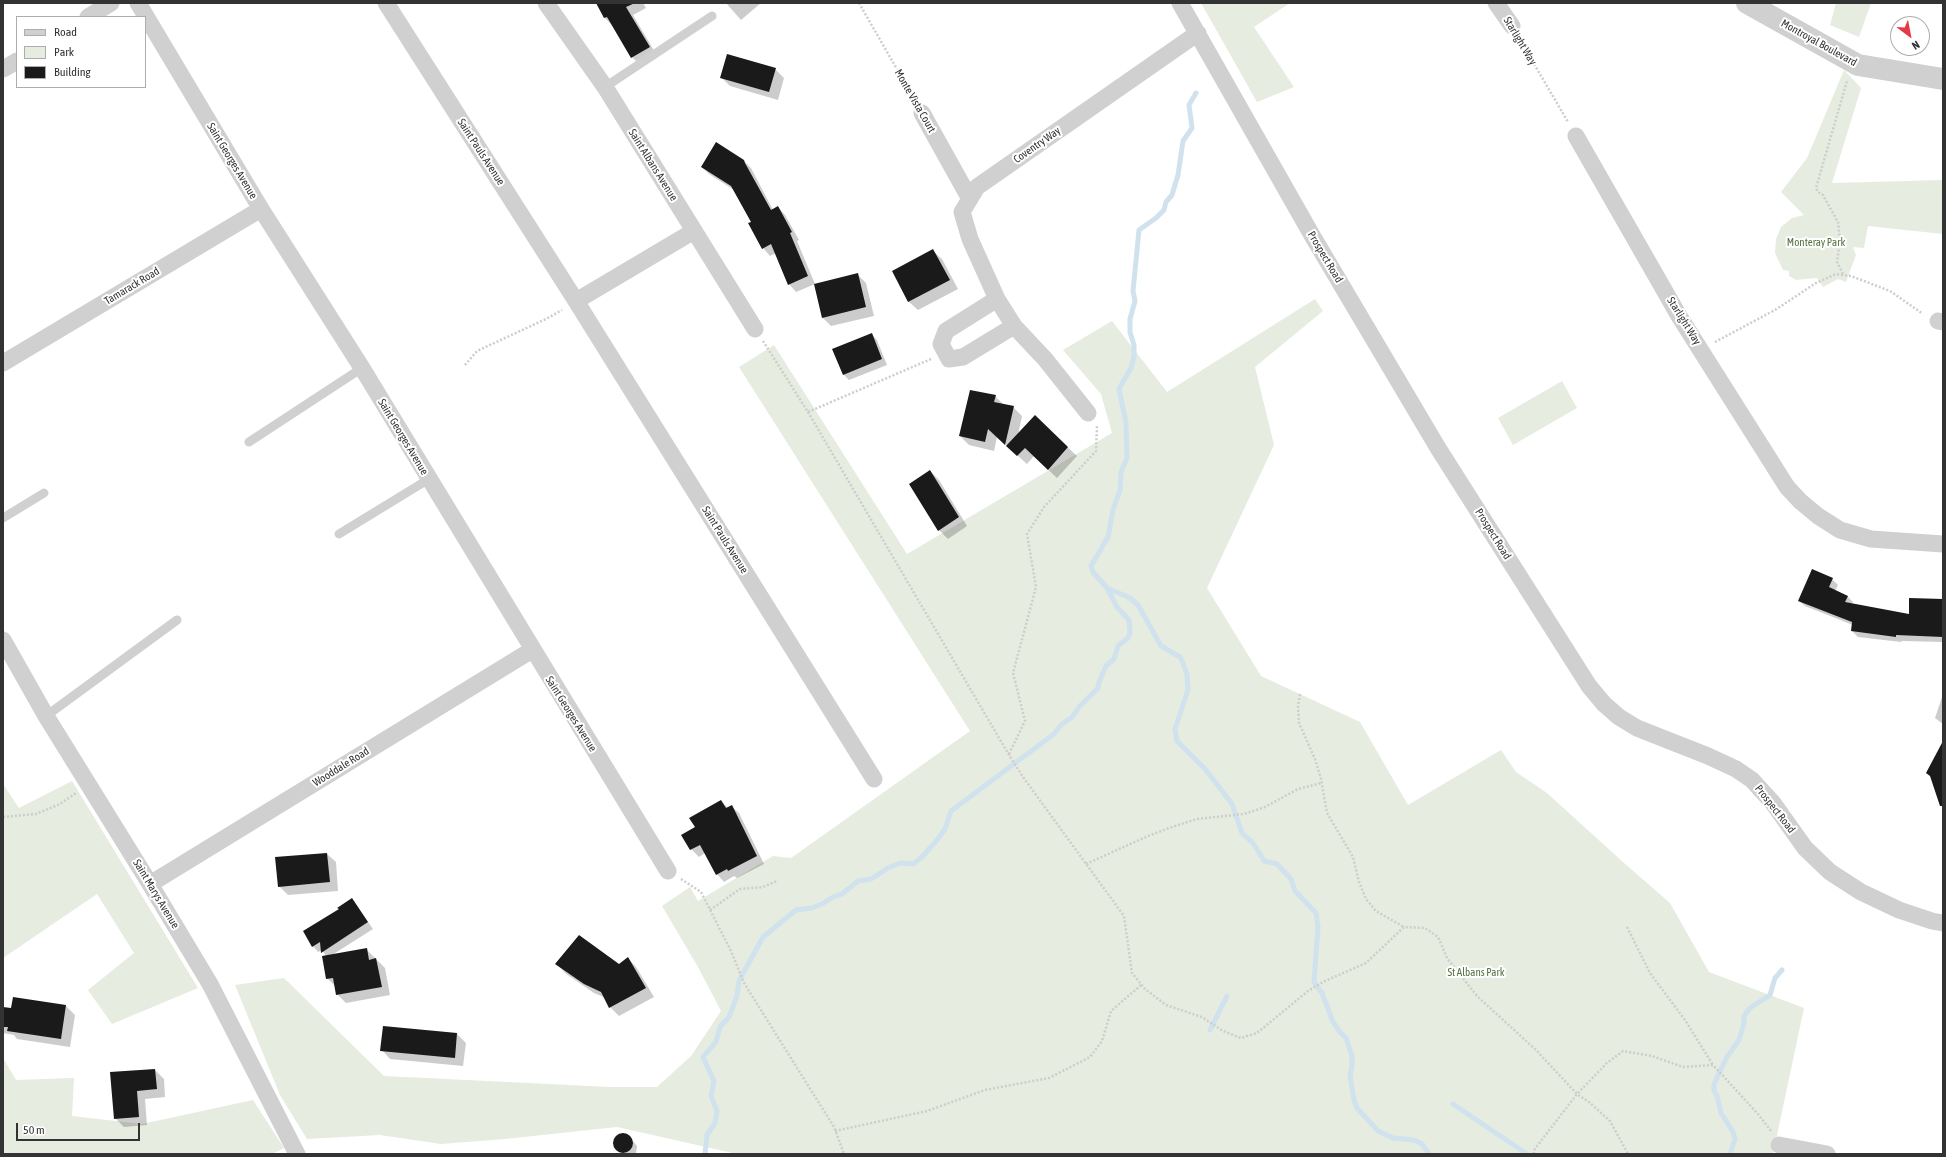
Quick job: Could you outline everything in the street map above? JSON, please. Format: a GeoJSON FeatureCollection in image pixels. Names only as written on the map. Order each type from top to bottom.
{"type":"FeatureCollection","features":[{"type":"Feature","properties":{"kind":"street"},"geometry":{"type":"LineString","coordinates":[[90,16],[111,3]]}},
{"type":"Feature","properties":{"kind":"street","name":"Saint Georges Avenue"},"geometry":{"type":"LineString","coordinates":[[138,3],[146,16]]}},
{"type":"Feature","properties":{"kind":"street","name":"Saint Pauls Avenue"},"geometry":{"type":"LineString","coordinates":[[386,3],[576,301],[874,779]]}},
{"type":"Feature","properties":{"kind":"street","name":"Saint Albans Avenue"},"geometry":{"type":"LineString","coordinates":[[546,3],[605,87],[755,329]]}},
{"type":"Feature","properties":{"kind":"street","name":"Prospect Road"},"geometry":{"type":"LineString","coordinates":[[1180,3],[1313,237],[1438,448],[1589,686],[1604,704],[1619,717],[1637,728],[1708,756],[1736,769],[1752,780],[1772,803],[1805,848],[1830,872],[1861,892],[1899,910],[1943,923]]}},
{"type":"Feature","properties":{"kind":"street","name":"Starlight Way"},"geometry":{"type":"LineString","coordinates":[[1496,3],[1512,26]]}},
{"type":"Feature","properties":{"kind":"street","name":"Montroyal Boulevard"},"geometry":{"type":"LineString","coordinates":[[1747,3],[1858,66],[1943,79]]}},
{"type":"Feature","properties":{"kind":"street","name":"Saint Georges Avenue"},"geometry":{"type":"LineString","coordinates":[[146,16],[261,209],[362,368],[532,650],[668,871]]}},
{"type":"Feature","properties":{"kind":"street","name":"Coventry Way"},"geometry":{"type":"LineString","coordinates":[[1088,413],[1045,359],[1014,326],[997,299],[970,239],[962,212],[977,187],[1198,33]]}},
{"type":"Feature","properties":{"kind":"street"},"geometry":{"type":"LineString","coordinates":[[3,69],[16,62]]}},
{"type":"Feature","properties":{"kind":"street","name":"Monte Vista Court"},"geometry":{"type":"LineString","coordinates":[[922,113],[970,199]]}},
{"type":"Feature","properties":{"kind":"street","name":"Starlight Way"},"geometry":{"type":"LineString","coordinates":[[1576,136],[1679,316],[1701,349],[1744,422],[1787,488],[1818,516],[1840,530],[1871,539],[1943,544]]}},
{"type":"Feature","properties":{"kind":"street","name":"Tamarack Road"},"geometry":{"type":"LineString","coordinates":[[3,363],[261,209]]}},
{"type":"Feature","properties":{"kind":"street"},"geometry":{"type":"LineString","coordinates":[[576,301],[694,231]]}},
{"type":"Feature","properties":{"kind":"street"},"geometry":{"type":"LineString","coordinates":[[997,299],[946,331],[941,344],[949,359],[963,357],[1014,326]]}},
{"type":"Feature","properties":{"kind":"street","name":"Saint Marys Avenue"},"geometry":{"type":"LineString","coordinates":[[3,640],[46,716],[210,984],[297,1154]]}},
{"type":"Feature","properties":{"kind":"street","name":"Wooddale Road"},"geometry":{"type":"LineString","coordinates":[[150,884],[532,650]]}},
{"type":"Feature","properties":{"kind":"street"},"geometry":{"type":"LineString","coordinates":[[1779,1145],[1827,1154]]}},
{"type":"Feature","properties":{"kind":"lane"},"geometry":{"type":"LineString","coordinates":[[605,87],[712,16]]}},
{"type":"Feature","properties":{"kind":"lane"},"geometry":{"type":"LineString","coordinates":[[249,442],[362,368]]}},
{"type":"Feature","properties":{"kind":"lane"},"geometry":{"type":"LineString","coordinates":[[339,534],[429,479]]}},
{"type":"Feature","properties":{"kind":"lane"},"geometry":{"type":"LineString","coordinates":[[3,518],[44,493]]}},
{"type":"Feature","properties":{"kind":"lane"},"geometry":{"type":"LineString","coordinates":[[46,716],[177,620]]}},
{"type":"Feature","properties":{"kind":"path","name":"Monte Vista Court"},"geometry":{"type":"LineString","coordinates":[[859,3],[922,113]]}},
{"type":"Feature","properties":{"kind":"path","name":"Starlight Way"},"geometry":{"type":"LineString","coordinates":[[1512,26],[1576,136]]}},
{"type":"Feature","properties":{"kind":"path"},"geometry":{"type":"LineString","coordinates":[[1843,274],[1837,262],[1840,241],[1838,222],[1823,195],[1818,192],[1816,188],[1848,79]]}},
{"type":"Feature","properties":{"kind":"path"},"geometry":{"type":"LineString","coordinates":[[1701,349],[1775,310],[1816,283],[1836,274],[1843,274],[1890,291],[1919,311],[1940,321]]}},
{"type":"Feature","properties":{"kind":"path"},"geometry":{"type":"LineString","coordinates":[[465,365],[477,351],[546,319]]}},
{"type":"Feature","properties":{"kind":"path"},"geometry":{"type":"LineString","coordinates":[[755,329],[808,412],[1009,755],[1023,777],[1124,916],[1132,973],[1141,985],[1166,1005],[1202,1017],[1223,1031],[1241,1038],[1257,1033],[1308,991],[1323,982],[1366,963],[1404,927]]}},
{"type":"Feature","properties":{"kind":"path"},"geometry":{"type":"LineString","coordinates":[[808,412],[928,361]]}},
{"type":"Feature","properties":{"kind":"path"},"geometry":{"type":"LineString","coordinates":[[1009,755],[1025,721],[1013,673],[1036,587],[1027,534],[1044,507],[1096,451],[1097,425],[1088,413]]}},
{"type":"Feature","properties":{"kind":"path"},"geometry":{"type":"LineString","coordinates":[[1300,694],[1298,706],[1299,723],[1315,759],[1322,783],[1327,813],[1353,857],[1359,882],[1366,899],[1376,911],[1404,927],[1425,928],[1438,937],[1447,958],[1477,996],[1536,1050],[1577,1094],[1589,1102],[1610,1121],[1628,1154]]}},
{"type":"Feature","properties":{"kind":"path"},"geometry":{"type":"LineString","coordinates":[[1086,864],[1148,836],[1197,819],[1244,814],[1272,803],[1298,789],[1322,783]]}},
{"type":"Feature","properties":{"kind":"path"},"geometry":{"type":"LineString","coordinates":[[3,818],[36,814],[60,804],[88,785]]}},
{"type":"Feature","properties":{"kind":"path"},"geometry":{"type":"LineString","coordinates":[[668,871],[696,887],[700,892],[731,951],[744,983],[835,1130],[844,1154]]}},
{"type":"Feature","properties":{"kind":"path"},"geometry":{"type":"LineString","coordinates":[[710,910],[740,889],[763,887],[777,881]]}},
{"type":"Feature","properties":{"kind":"path"},"geometry":{"type":"LineString","coordinates":[[1627,927],[1650,973],[1685,1020],[1713,1065],[1758,1114],[1771,1131],[1777,1135],[1779,1145]]}},
{"type":"Feature","properties":{"kind":"path"},"geometry":{"type":"LineString","coordinates":[[835,1130],[927,1111],[984,1090],[1049,1078],[1090,1058],[1102,1041],[1111,1011],[1141,985]]}},
{"type":"Feature","properties":{"kind":"path"},"geometry":{"type":"LineString","coordinates":[[1534,1154],[1534,1150],[1577,1094],[1607,1063],[1623,1051],[1652,1056],[1683,1066],[1713,1065]]}},
{"type":"Feature","properties":{"kind":"green space"},"geometry":{"type":"Polygon","coordinates":[[[1201,3],[1290,3],[1254,27],[1294,87],[1257,102],[1201,3]]]}},
{"type":"Feature","properties":{"kind":"green space"},"geometry":{"type":"Polygon","coordinates":[[[1836,3],[1871,3],[1859,37],[1830,25],[1836,3]]]}},
{"type":"Feature","properties":{"kind":"green space","name":"Monteray Park"},"geometry":{"type":"Polygon","coordinates":[[[1844,70],[1861,88],[1832,183],[1943,180],[1943,234],[1868,226],[1864,248],[1853,247],[1856,255],[1846,282],[1838,279],[1823,287],[1817,278],[1796,280],[1789,276],[1789,271],[1783,270],[1775,253],[1776,239],[1781,227],[1792,218],[1804,215],[1781,192],[1807,158],[1844,70]]]}},
{"type":"Feature","properties":{"kind":"green space","name":"St Albans Park"},"geometry":{"type":"Polygon","coordinates":[[[1315,299],[1323,311],[1255,367],[1274,445],[1207,588],[1261,676],[1360,722],[1408,805],[1501,750],[1516,772],[1547,793],[1670,903],[1709,972],[1804,1008],[1773,1154],[737,1154],[617,1127],[441,1144],[380,1135],[307,1139],[280,1095],[235,985],[284,978],[384,1076],[611,1087],[657,1087],[691,1056],[721,1011],[698,967],[662,906],[690,887],[698,901],[773,856],[791,858],[970,731],[739,367],[774,345],[907,554],[1112,433],[1101,394],[1063,350],[1112,321],[1167,392],[1315,299]]]}},
{"type":"Feature","properties":{"kind":"green space"},"geometry":{"type":"Polygon","coordinates":[[[1562,381],[1577,408],[1513,445],[1498,418],[1562,381]]]}},
{"type":"Feature","properties":{"kind":"green space"},"geometry":{"type":"Polygon","coordinates":[[[72,781],[198,988],[112,1024],[88,990],[134,953],[97,894],[3,958],[3,784],[19,808],[72,781]]]}},
{"type":"Feature","properties":{"kind":"green space"},"geometry":{"type":"Polygon","coordinates":[[[3,1058],[16,1080],[74,1078],[72,1116],[142,1124],[253,1100],[284,1148],[272,1154],[3,1154],[3,1058]]]}},
{"type":"Feature","properties":{"kind":"building"},"geometry":{"type":"Polygon","coordinates":[[[596,3],[635,3],[626,7],[650,47],[631,58],[607,17],[604,18],[596,3]]]}},
{"type":"Feature","properties":{"kind":"building"},"geometry":{"type":"Polygon","coordinates":[[[727,54],[776,68],[769,92],[720,78],[727,54]]]}},
{"type":"Feature","properties":{"kind":"building"},"geometry":{"type":"Polygon","coordinates":[[[716,142],[744,160],[771,210],[778,206],[792,232],[790,233],[808,276],[788,285],[771,244],[762,249],[748,223],[751,222],[731,186],[701,167],[716,142]]]}},
{"type":"Feature","properties":{"kind":"building"},"geometry":{"type":"Polygon","coordinates":[[[933,249],[950,280],[908,302],[892,271],[933,249]]]}},
{"type":"Feature","properties":{"kind":"building"},"geometry":{"type":"Polygon","coordinates":[[[858,273],[866,307],[822,318],[814,284],[858,273]]]}},
{"type":"Feature","properties":{"kind":"building"},"geometry":{"type":"Polygon","coordinates":[[[872,333],[882,359],[843,375],[832,349],[872,333]]]}},
{"type":"Feature","properties":{"kind":"building"},"geometry":{"type":"Polygon","coordinates":[[[970,390],[996,395],[994,402],[1014,406],[1005,445],[988,429],[985,442],[959,436],[970,390]]]}},
{"type":"Feature","properties":{"kind":"building"},"geometry":{"type":"Polygon","coordinates":[[[1035,415],[1068,447],[1048,470],[1025,448],[1017,456],[1006,446],[1035,415]]]}},
{"type":"Feature","properties":{"kind":"building"},"geometry":{"type":"Polygon","coordinates":[[[930,470],[959,517],[938,531],[909,484],[930,470]]]}},
{"type":"Feature","properties":{"kind":"building"},"geometry":{"type":"Polygon","coordinates":[[[1812,569],[1833,578],[1829,587],[1848,596],[1845,602],[1909,614],[1909,598],[1943,599],[1943,637],[1896,635],[1896,637],[1851,631],[1852,622],[1798,601],[1812,569]]]}},
{"type":"Feature","properties":{"kind":"building"},"geometry":{"type":"Polygon","coordinates":[[[1943,741],[1943,806],[1940,806],[1930,776],[1926,773],[1943,741]]]}},
{"type":"Feature","properties":{"kind":"building"},"geometry":{"type":"Polygon","coordinates":[[[721,800],[726,808],[732,805],[757,856],[728,871],[727,869],[716,875],[700,845],[690,850],[681,835],[695,827],[689,818],[721,800]]]}},
{"type":"Feature","properties":{"kind":"building"},"geometry":{"type":"Polygon","coordinates":[[[327,853],[330,882],[278,887],[275,857],[327,853]]]}},
{"type":"Feature","properties":{"kind":"building"},"geometry":{"type":"Polygon","coordinates":[[[352,898],[368,922],[321,953],[320,942],[312,947],[303,931],[339,909],[337,908],[352,898]]]}},
{"type":"Feature","properties":{"kind":"building"},"geometry":{"type":"Polygon","coordinates":[[[579,935],[619,964],[628,957],[646,988],[609,1008],[601,992],[584,984],[555,964],[579,935]]]}},
{"type":"Feature","properties":{"kind":"building"},"geometry":{"type":"Polygon","coordinates":[[[367,948],[369,960],[376,958],[382,987],[336,995],[333,978],[326,979],[322,956],[367,948]]]}},
{"type":"Feature","properties":{"kind":"building"},"geometry":{"type":"Polygon","coordinates":[[[13,997],[66,1005],[61,1039],[7,1031],[8,1027],[3,1027],[3,1007],[11,1008],[13,997]]]}},
{"type":"Feature","properties":{"kind":"building"},"geometry":{"type":"Polygon","coordinates":[[[383,1026],[457,1033],[455,1058],[380,1051],[383,1026]]]}},
{"type":"Feature","properties":{"kind":"building"},"geometry":{"type":"Polygon","coordinates":[[[155,1069],[157,1089],[137,1091],[139,1117],[114,1119],[110,1072],[155,1069]]]}},
{"type":"Feature","properties":{"kind":"building"},"geometry":{"type":"Polygon","coordinates":[[[623,1133],[630,1136],[633,1143],[630,1150],[623,1153],[616,1150],[613,1143],[616,1136],[623,1133]]]}},
{"type":"Feature","properties":{"kind":"waterway"},"geometry":{"type":"LineString","coordinates":[[705,1154],[707,1135],[715,1123],[717,1111],[711,1096],[714,1081],[703,1057],[716,1042],[720,1027],[729,1017],[737,996],[739,981],[763,937],[796,910],[812,908],[822,904],[833,897],[842,894],[858,881],[871,879],[888,868],[900,863],[913,864],[921,858],[945,829],[951,811],[1054,734],[1062,724],[1072,717],[1080,706],[1098,688],[1106,666],[1114,659],[1118,646],[1128,638],[1130,633],[1129,620],[1117,607],[1107,588],[1093,572],[1091,566],[1108,537],[1113,510],[1120,490],[1121,472],[1127,458],[1126,423],[1119,389],[1131,368],[1134,357],[1134,345],[1130,332],[1130,319],[1135,301],[1133,291],[1139,230],[1156,218],[1164,210],[1166,202],[1172,195],[1178,175],[1183,141],[1192,128],[1189,105],[1196,93]]}},
{"type":"Feature","properties":{"kind":"waterway"},"geometry":{"type":"LineString","coordinates":[[1107,588],[1130,598],[1138,605],[1161,646],[1180,657],[1187,674],[1188,690],[1175,729],[1177,741],[1206,770],[1232,804],[1242,833],[1253,843],[1264,861],[1277,864],[1291,879],[1295,891],[1316,913],[1318,927],[1314,982],[1322,993],[1333,1022],[1346,1038],[1352,1056],[1350,1076],[1354,1100],[1357,1108],[1378,1131],[1393,1138],[1414,1140],[1422,1144],[1429,1154]]}},
{"type":"Feature","properties":{"kind":"waterway"},"geometry":{"type":"LineString","coordinates":[[1730,1154],[1735,1139],[1733,1132],[1721,1113],[1717,1096],[1714,1091],[1714,1084],[1727,1057],[1739,1040],[1744,1023],[1744,1016],[1750,1008],[1770,995],[1775,978],[1782,970]]}},
{"type":"Feature","properties":{"kind":"waterway"},"geometry":{"type":"LineString","coordinates":[[1210,1030],[1227,996]]}},
{"type":"Feature","properties":{"kind":"waterway"},"geometry":{"type":"LineString","coordinates":[[1453,1104],[1527,1154]]}}]}
